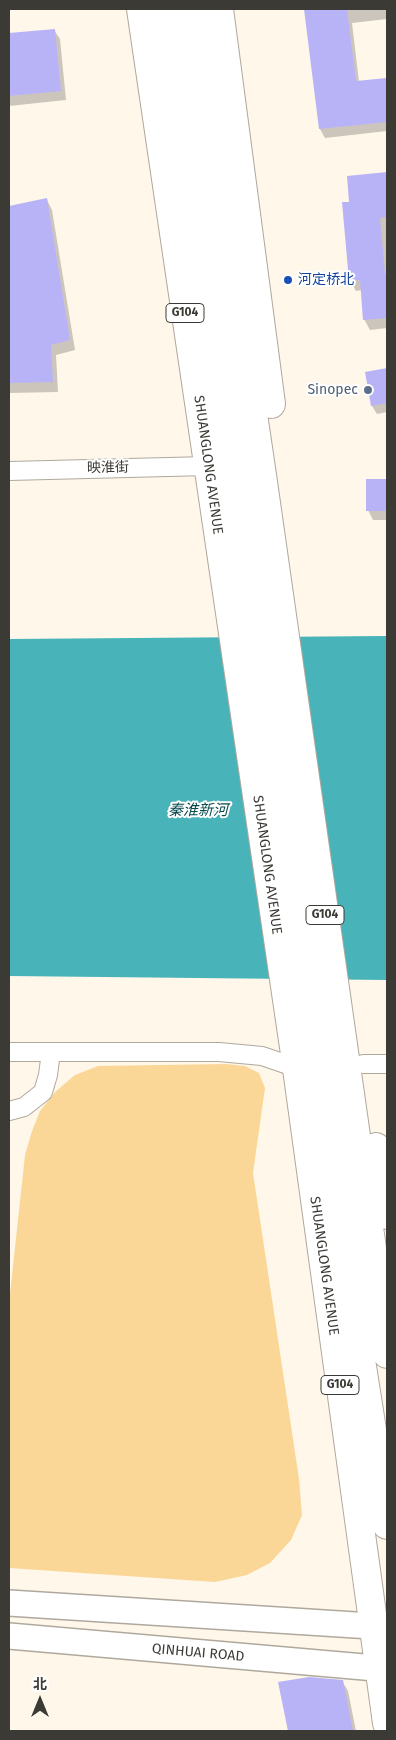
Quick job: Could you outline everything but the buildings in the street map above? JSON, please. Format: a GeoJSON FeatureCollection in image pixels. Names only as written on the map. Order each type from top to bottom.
{"type":"FeatureCollection","features":[{"type":"Feature","properties":{"kind":"highway","name":"SHUANGLONG AVENUE"},"geometry":{"type":"LineString","coordinates":[[141,9],[380,1626],[387,1723]]}},
{"type":"Feature","properties":{"kind":"highway","name":"G104"},"geometry":{"type":"LineString","coordinates":[[166,9],[250,476],[387,1354]]}},
{"type":"Feature","properties":{"kind":"highway","name":"G104"},"geometry":{"type":"LineString","coordinates":[[193,9],[355,1322],[387,1525]]}},
{"type":"Feature","properties":{"kind":"highway","name":"G104"},"geometry":{"type":"LineString","coordinates":[[219,9],[298,612],[370,1057],[387,1215]]}},
{"type":"Feature","properties":{"kind":"main road"},"geometry":{"type":"LineString","coordinates":[[9,1603],[380,1626]]}},
{"type":"Feature","properties":{"kind":"main road","name":"QINHUAI ROAD"},"geometry":{"type":"LineString","coordinates":[[9,1636],[383,1669]]}},
{"type":"Feature","properties":{"kind":"street","name":"映淮街"},"geometry":{"type":"LineString","coordinates":[[9,471],[208,466]]}},
{"type":"Feature","properties":{"kind":"street"},"geometry":{"type":"LineString","coordinates":[[9,1052],[219,1052],[295,1057]]}},
{"type":"Feature","properties":{"kind":"street"},"geometry":{"type":"LineString","coordinates":[[9,1111],[24,1107],[43,1092],[48,1075],[51,1052]]}},
{"type":"Feature","properties":{"kind":"shaded area"},"geometry":{"type":"Polygon","coordinates":[[[226,1064],[245,1066],[259,1073],[265,1088],[253,1173],[299,1479],[302,1515],[291,1540],[270,1563],[247,1575],[215,1582],[9,1568],[9,1303],[25,1155],[40,1111],[55,1092],[75,1075],[98,1066],[226,1064]]]}},
{"type":"Feature","properties":{"kind":"water","name":"秦淮新河"},"geometry":{"type":"Polygon","coordinates":[[[387,636],[387,980],[9,976],[9,639],[387,636]]]}},
{"type":"Feature","properties":{"kind":"place","name":"河定桥北"},"geometry":{"type":"Point","coordinates":[288,280]}},
{"type":"Feature","properties":{"kind":"place","name":"Sinopec"},"geometry":{"type":"Point","coordinates":[368,390]}}]}
